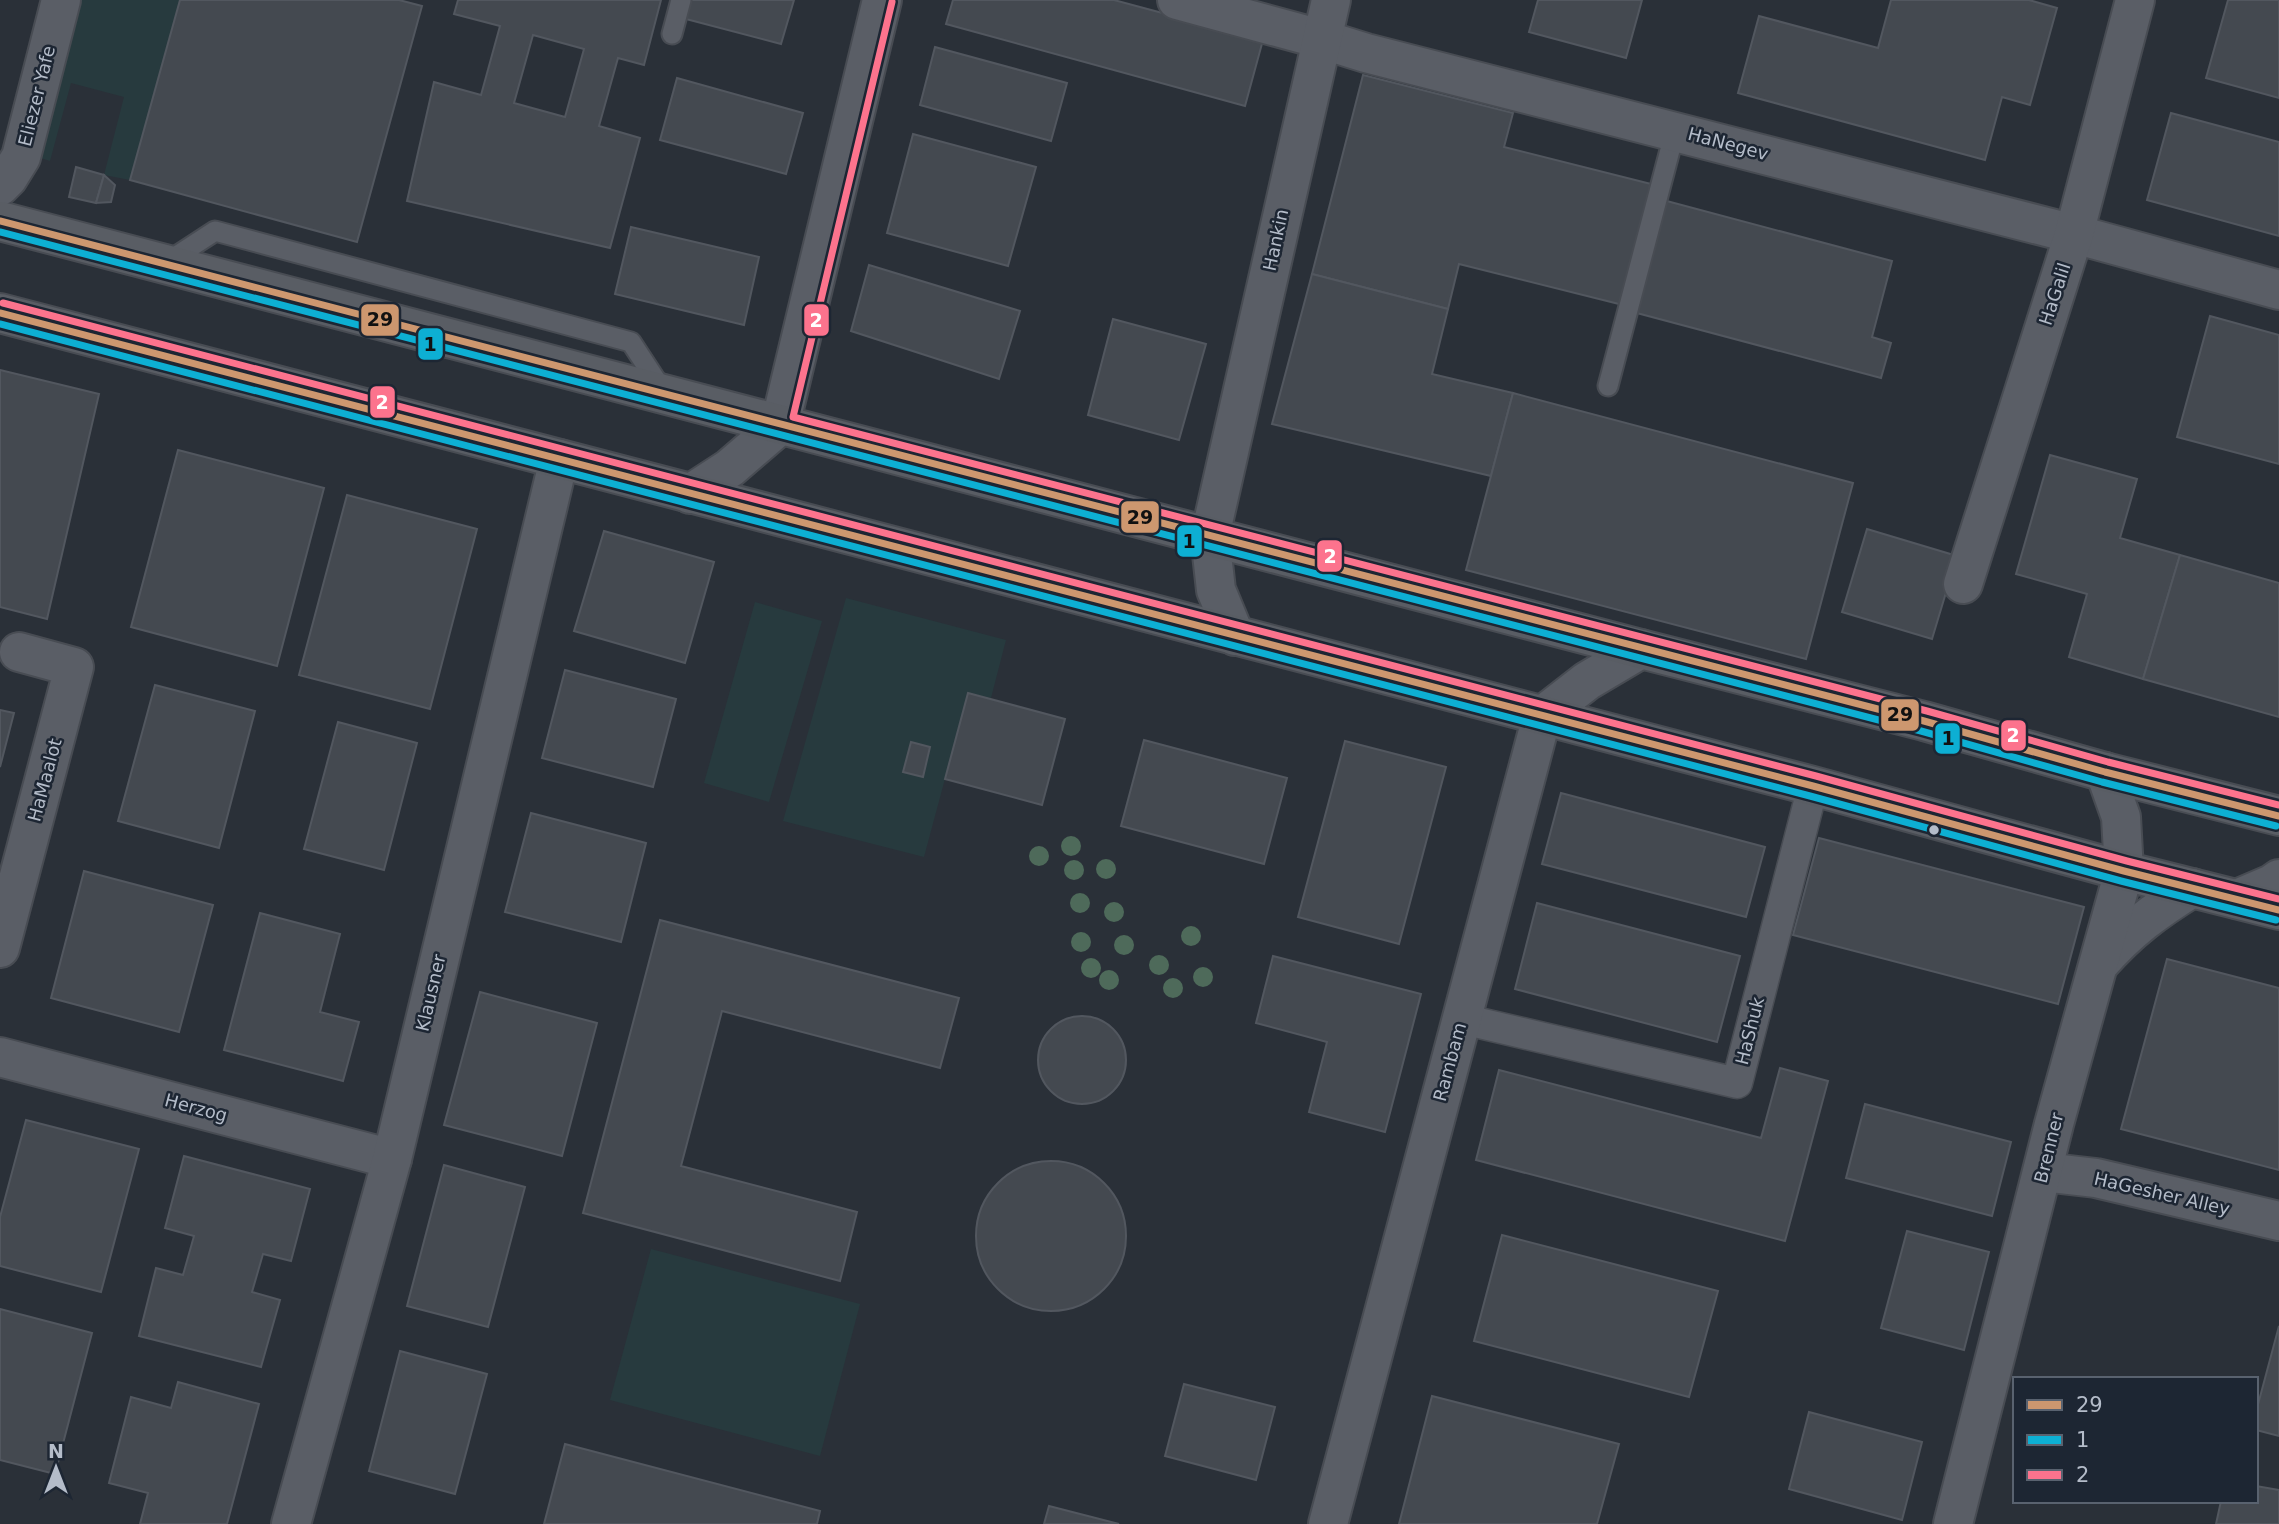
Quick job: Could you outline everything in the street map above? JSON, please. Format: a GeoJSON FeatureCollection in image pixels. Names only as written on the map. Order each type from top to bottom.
{"type":"FeatureCollection","features":[{"type":"Feature","properties":{"kind":"main road"},"geometry":{"type":"LineString","coordinates":[[0,221],[1924,721],[2105,772],[2279,816]]}},
{"type":"Feature","properties":{"kind":"main road"},"geometry":{"type":"LineString","coordinates":[[0,313],[2279,910]]}},
{"type":"Feature","properties":{"kind":"street","name":"Eliezer Yafe"},"geometry":{"type":"LineString","coordinates":[[0,186],[21,157],[61,0]]}},
{"type":"Feature","properties":{"kind":"street"},"geometry":{"type":"LineString","coordinates":[[690,494],[730,468],[780,425],[882,0]]}},
{"type":"Feature","properties":{"kind":"street","name":"HaNegev"},"geometry":{"type":"LineString","coordinates":[[1177,0],[1390,59],[2074,234],[2279,290]]}},
{"type":"Feature","properties":{"kind":"street","name":"Hankin"},"geometry":{"type":"LineString","coordinates":[[1236,636],[1216,590],[1210,536],[1331,0]]}},
{"type":"Feature","properties":{"kind":"street","name":"HaGalil"},"geometry":{"type":"LineString","coordinates":[[1963,584],[2074,234],[2135,0]]}},
{"type":"Feature","properties":{"kind":"street","name":"Klausner"},"geometry":{"type":"LineString","coordinates":[[291,1524],[392,1159],[559,459]]}},
{"type":"Feature","properties":{"kind":"street"},"geometry":{"type":"LineString","coordinates":[[1160,523],[1199,505],[1223,480]]}},
{"type":"Feature","properties":{"kind":"street"},"geometry":{"type":"LineString","coordinates":[[1542,716],[1587,681],[1641,649]]}},
{"type":"Feature","properties":{"kind":"street","name":"HaMaalot"},"geometry":{"type":"LineString","coordinates":[[0,948],[75,667],[19,652]]}},
{"type":"Feature","properties":{"kind":"street","name":"Rambam"},"geometry":{"type":"LineString","coordinates":[[1328,1524],[1542,716]]}},
{"type":"Feature","properties":{"kind":"street","name":"Brenner"},"geometry":{"type":"LineString","coordinates":[[1953,1524],[2054,1124],[2124,871],[2122,817],[2105,772]]}},
{"type":"Feature","properties":{"kind":"street","name":"HaShuk"},"geometry":{"type":"LineString","coordinates":[[1462,1019],[1737,1083],[1813,786]]}},
{"type":"Feature","properties":{"kind":"street"},"geometry":{"type":"LineString","coordinates":[[2237,900],[2279,879]]}},
{"type":"Feature","properties":{"kind":"street"},"geometry":{"type":"LineString","coordinates":[[2099,965],[2123,937],[2152,913],[2192,888]]}},
{"type":"Feature","properties":{"kind":"street","name":"Herzog"},"geometry":{"type":"LineString","coordinates":[[0,1057],[392,1159]]}},
{"type":"Feature","properties":{"kind":"street","name":"HaGesher Alley"},"geometry":{"type":"LineString","coordinates":[[2043,1172],[2096,1178],[2279,1221]]}},
{"type":"Feature","properties":{"kind":"lane"},"geometry":{"type":"LineString","coordinates":[[672,34],[681,0]]}},
{"type":"Feature","properties":{"kind":"lane"},"geometry":{"type":"LineString","coordinates":[[1608,386],[1675,131]]}},
{"type":"Feature","properties":{"kind":"green space"},"geometry":{"type":"Polygon","coordinates":[[[61,0],[180,0],[130,180],[104,175],[124,97],[71,83],[50,161],[23,152],[61,0]]]}},
{"type":"Feature","properties":{"kind":"green space"},"geometry":{"type":"Polygon","coordinates":[[[846,598],[1006,640],[991,698],[968,693],[924,857],[783,821],[846,598]]]}},
{"type":"Feature","properties":{"kind":"green space"},"geometry":{"type":"Polygon","coordinates":[[[755,602],[822,621],[769,802],[704,783],[755,602]]]}},
{"type":"Feature","properties":{"kind":"green space"},"geometry":{"type":"Polygon","coordinates":[[[651,1249],[860,1304],[820,1456],[610,1400],[651,1249]]]}},
{"type":"Feature","properties":{"kind":"building"},"geometry":{"type":"Polygon","coordinates":[[[180,0],[399,0],[422,6],[357,242],[130,180],[180,0]]]}},
{"type":"Feature","properties":{"kind":"building"},"geometry":{"type":"Polygon","coordinates":[[[458,0],[661,0],[644,65],[618,58],[599,126],[640,138],[610,248],[407,201],[434,82],[481,95],[500,26],[454,14],[458,0]],[[533,35],[514,103],[565,117],[584,49],[533,35]]]}},
{"type":"Feature","properties":{"kind":"building"},"geometry":{"type":"Polygon","coordinates":[[[691,0],[794,0],[781,44],[686,19],[691,0]]]}},
{"type":"Feature","properties":{"kind":"building"},"geometry":{"type":"Polygon","coordinates":[[[953,0],[1114,0],[1263,40],[1245,106],[946,24],[953,0]]]}},
{"type":"Feature","properties":{"kind":"building"},"geometry":{"type":"Polygon","coordinates":[[[1538,0],[1642,0],[1626,58],[1529,32],[1538,0]]]}},
{"type":"Feature","properties":{"kind":"building"},"geometry":{"type":"Polygon","coordinates":[[[1891,0],[2029,0],[2057,8],[2030,105],[2002,97],[1985,160],[1738,93],[1759,16],[1878,48],[1891,0]]]}},
{"type":"Feature","properties":{"kind":"building"},"geometry":{"type":"Polygon","coordinates":[[[2228,0],[2279,0],[2279,98],[2206,78],[2228,0]]]}},
{"type":"Feature","properties":{"kind":"building"},"geometry":{"type":"Polygon","coordinates":[[[935,47],[1067,83],[1051,141],[920,105],[935,47]]]}},
{"type":"Feature","properties":{"kind":"building"},"geometry":{"type":"Polygon","coordinates":[[[1363,75],[1513,113],[1504,147],[1655,185],[1623,305],[1459,264],[1448,309],[1312,274],[1363,75]]]}},
{"type":"Feature","properties":{"kind":"building"},"geometry":{"type":"Polygon","coordinates":[[[677,78],[803,113],[786,174],[660,140],[677,78]]]}},
{"type":"Feature","properties":{"kind":"building"},"geometry":{"type":"Polygon","coordinates":[[[2171,113],[2279,142],[2279,236],[2147,200],[2171,113]]]}},
{"type":"Feature","properties":{"kind":"building"},"geometry":{"type":"Polygon","coordinates":[[[913,134],[1036,167],[1008,266],[887,233],[913,134]]]}},
{"type":"Feature","properties":{"kind":"building"},"geometry":{"type":"Polygon","coordinates":[[[76,167],[104,175],[96,203],[69,197],[76,167]]]}},
{"type":"Feature","properties":{"kind":"building"},"geometry":{"type":"Polygon","coordinates":[[[104,175],[115,185],[111,202],[96,203],[104,175]]]}},
{"type":"Feature","properties":{"kind":"building"},"geometry":{"type":"Polygon","coordinates":[[[1663,200],[1892,261],[1872,337],[1891,343],[1881,378],[1633,312],[1663,200]]]}},
{"type":"Feature","properties":{"kind":"building"},"geometry":{"type":"Polygon","coordinates":[[[631,227],[759,257],[744,325],[615,294],[631,227]]]}},
{"type":"Feature","properties":{"kind":"building"},"geometry":{"type":"Polygon","coordinates":[[[869,265],[1020,311],[999,379],[851,331],[869,265]]]}},
{"type":"Feature","properties":{"kind":"building"},"geometry":{"type":"Polygon","coordinates":[[[1312,274],[1448,309],[1432,374],[1513,393],[1491,476],[1272,424],[1312,274]]]}},
{"type":"Feature","properties":{"kind":"building"},"geometry":{"type":"Polygon","coordinates":[[[2210,316],[2279,335],[2279,464],[2177,437],[2210,316]]]}},
{"type":"Feature","properties":{"kind":"building"},"geometry":{"type":"Polygon","coordinates":[[[1113,319],[1206,344],[1179,440],[1088,415],[1113,319]]]}},
{"type":"Feature","properties":{"kind":"building"},"geometry":{"type":"Polygon","coordinates":[[[0,370],[99,394],[47,619],[0,607],[0,370]]]}},
{"type":"Feature","properties":{"kind":"building"},"geometry":{"type":"Polygon","coordinates":[[[1513,393],[1853,483],[1806,659],[1466,570],[1513,393]]]}},
{"type":"Feature","properties":{"kind":"building"},"geometry":{"type":"Polygon","coordinates":[[[178,450],[324,488],[277,666],[131,627],[178,450]]]}},
{"type":"Feature","properties":{"kind":"building"},"geometry":{"type":"Polygon","coordinates":[[[2050,455],[2137,479],[2120,538],[2180,555],[2143,679],[2069,657],[2087,594],[2016,574],[2050,455]]]}},
{"type":"Feature","properties":{"kind":"building"},"geometry":{"type":"Polygon","coordinates":[[[347,495],[477,529],[430,709],[299,675],[347,495]]]}},
{"type":"Feature","properties":{"kind":"building"},"geometry":{"type":"Polygon","coordinates":[[[1867,529],[1957,556],[1932,639],[1842,612],[1867,529]]]}},
{"type":"Feature","properties":{"kind":"building"},"geometry":{"type":"Polygon","coordinates":[[[604,531],[714,562],[685,663],[574,631],[604,531]]]}},
{"type":"Feature","properties":{"kind":"building"},"geometry":{"type":"Polygon","coordinates":[[[2180,555],[2279,583],[2279,717],[2143,679],[2180,555]]]}},
{"type":"Feature","properties":{"kind":"building"},"geometry":{"type":"Polygon","coordinates":[[[565,670],[676,699],[653,787],[542,758],[565,670]]]}},
{"type":"Feature","properties":{"kind":"building"},"geometry":{"type":"Polygon","coordinates":[[[155,685],[255,711],[219,848],[118,821],[155,685]]]}},
{"type":"Feature","properties":{"kind":"building"},"geometry":{"type":"Polygon","coordinates":[[[968,693],[1065,719],[1042,805],[945,779],[968,693]]]}},
{"type":"Feature","properties":{"kind":"building"},"geometry":{"type":"Polygon","coordinates":[[[0,710],[14,713],[0,767],[0,710]]]}},
{"type":"Feature","properties":{"kind":"building"},"geometry":{"type":"Polygon","coordinates":[[[338,722],[417,743],[384,870],[304,849],[338,722]]]}},
{"type":"Feature","properties":{"kind":"building"},"geometry":{"type":"Polygon","coordinates":[[[1144,740],[1287,778],[1264,864],[1121,826],[1144,740]]]}},
{"type":"Feature","properties":{"kind":"building"},"geometry":{"type":"Polygon","coordinates":[[[1345,741],[1446,767],[1399,944],[1298,917],[1345,741]]]}},
{"type":"Feature","properties":{"kind":"building"},"geometry":{"type":"Polygon","coordinates":[[[911,742],[930,747],[923,777],[903,772],[911,742]]]}},
{"type":"Feature","properties":{"kind":"building"},"geometry":{"type":"Polygon","coordinates":[[[1561,793],[1765,847],[1746,917],[1542,864],[1561,793]]]}},
{"type":"Feature","properties":{"kind":"building"},"geometry":{"type":"Polygon","coordinates":[[[531,813],[646,843],[621,942],[505,912],[531,813]]]}},
{"type":"Feature","properties":{"kind":"building"},"geometry":{"type":"Polygon","coordinates":[[[1819,838],[2084,907],[2058,1004],[1793,935],[1819,838]]]}},
{"type":"Feature","properties":{"kind":"building"},"geometry":{"type":"Polygon","coordinates":[[[84,871],[213,905],[179,1032],[51,998],[84,871]]]}},
{"type":"Feature","properties":{"kind":"building"},"geometry":{"type":"Polygon","coordinates":[[[1537,903],[1740,956],[1717,1042],[1515,989],[1537,903]]]}},
{"type":"Feature","properties":{"kind":"building"},"geometry":{"type":"Polygon","coordinates":[[[260,913],[340,934],[320,1012],[359,1022],[343,1081],[224,1050],[260,913]]]}},
{"type":"Feature","properties":{"kind":"building"},"geometry":{"type":"Polygon","coordinates":[[[660,920],[959,998],[940,1068],[722,1011],[681,1166],[857,1212],[840,1281],[583,1213],[660,920]]]}},
{"type":"Feature","properties":{"kind":"building"},"geometry":{"type":"Polygon","coordinates":[[[1273,956],[1421,994],[1385,1132],[1309,1112],[1327,1042],[1256,1023],[1273,956]]]}},
{"type":"Feature","properties":{"kind":"building"},"geometry":{"type":"Polygon","coordinates":[[[2167,959],[2279,988],[2279,1170],[2121,1129],[2167,959]]]}},
{"type":"Feature","properties":{"kind":"building"},"geometry":{"type":"Polygon","coordinates":[[[480,992],[597,1023],[562,1156],[444,1125],[480,992]]]}},
{"type":"Feature","properties":{"kind":"building"},"geometry":{"type":"Polygon","coordinates":[[[1082,1016],[1099,1020],[1113,1029],[1122,1043],[1126,1060],[1122,1077],[1113,1091],[1099,1100],[1082,1104],[1065,1100],[1051,1091],[1042,1077],[1038,1060],[1042,1043],[1051,1029],[1065,1020],[1082,1016]]]}},
{"type":"Feature","properties":{"kind":"building"},"geometry":{"type":"Polygon","coordinates":[[[1780,1068],[1828,1081],[1785,1241],[1476,1160],[1499,1070],[1761,1138],[1780,1068]]]}},
{"type":"Feature","properties":{"kind":"building"},"geometry":{"type":"Polygon","coordinates":[[[1865,1104],[2011,1142],[1992,1216],[1846,1178],[1865,1104]]]}},
{"type":"Feature","properties":{"kind":"building"},"geometry":{"type":"Polygon","coordinates":[[[26,1120],[139,1149],[101,1292],[0,1266],[0,1217],[26,1120]]]}},
{"type":"Feature","properties":{"kind":"building"},"geometry":{"type":"Polygon","coordinates":[[[184,1156],[310,1189],[291,1261],[263,1254],[252,1292],[280,1300],[261,1367],[139,1336],[156,1268],[183,1275],[194,1236],[165,1228],[184,1156]]]}},
{"type":"Feature","properties":{"kind":"building"},"geometry":{"type":"Polygon","coordinates":[[[1051,1161],[1080,1167],[1104,1183],[1120,1207],[1126,1236],[1120,1265],[1104,1289],[1080,1305],[1051,1311],[1022,1305],[998,1289],[982,1265],[976,1236],[982,1207],[998,1183],[1022,1167],[1051,1161]]]}},
{"type":"Feature","properties":{"kind":"building"},"geometry":{"type":"Polygon","coordinates":[[[444,1165],[525,1187],[488,1327],[407,1306],[444,1165]]]}},
{"type":"Feature","properties":{"kind":"building"},"geometry":{"type":"Polygon","coordinates":[[[1907,1231],[1989,1252],[1964,1350],[1881,1328],[1907,1231]]]}},
{"type":"Feature","properties":{"kind":"building"},"geometry":{"type":"Polygon","coordinates":[[[1502,1235],[1718,1291],[1689,1397],[1474,1341],[1502,1235]]]}},
{"type":"Feature","properties":{"kind":"building"},"geometry":{"type":"Polygon","coordinates":[[[0,1309],[92,1333],[55,1474],[0,1460],[0,1309]]]}},
{"type":"Feature","properties":{"kind":"building"},"geometry":{"type":"Polygon","coordinates":[[[2279,1326],[2279,1436],[2258,1431],[2258,1405],[2279,1326]]]}},
{"type":"Feature","properties":{"kind":"building"},"geometry":{"type":"Polygon","coordinates":[[[400,1351],[487,1374],[455,1494],[369,1471],[400,1351]]]}},
{"type":"Feature","properties":{"kind":"building"},"geometry":{"type":"Polygon","coordinates":[[[178,1382],[259,1404],[227,1524],[140,1524],[148,1493],[109,1483],[131,1397],[171,1408],[178,1382]]]}},
{"type":"Feature","properties":{"kind":"building"},"geometry":{"type":"Polygon","coordinates":[[[1184,1384],[1275,1407],[1256,1480],[1165,1456],[1184,1384]]]}},
{"type":"Feature","properties":{"kind":"building"},"geometry":{"type":"Polygon","coordinates":[[[1432,1396],[1619,1444],[1597,1524],[1399,1524],[1432,1396]]]}},
{"type":"Feature","properties":{"kind":"building"},"geometry":{"type":"Polygon","coordinates":[[[1809,1412],[1922,1442],[1902,1520],[1789,1489],[1809,1412]]]}},
{"type":"Feature","properties":{"kind":"building"},"geometry":{"type":"Polygon","coordinates":[[[565,1444],[820,1511],[817,1524],[544,1524],[565,1444]]]}},
{"type":"Feature","properties":{"kind":"building"},"geometry":{"type":"Polygon","coordinates":[[[2258,1486],[2279,1490],[2279,1524],[2216,1524],[2221,1503],[2258,1503],[2258,1486]]]}},
{"type":"Feature","properties":{"kind":"building"},"geometry":{"type":"Polygon","coordinates":[[[1049,1506],[1119,1524],[1044,1524],[1049,1506]]]}},
{"type":"Feature","properties":{"kind":"transit line","name":"2"},"geometry":{"type":"LineString","coordinates":[[892,2],[793,417],[2279,805]]}},
{"type":"Feature","properties":{"kind":"transit line","name":"29"},"geometry":{"type":"LineString","coordinates":[[0,221],[1924,721],[2105,772],[2279,816]]}},
{"type":"Feature","properties":{"kind":"transit line","name":"1"},"geometry":{"type":"LineString","coordinates":[[0,232],[1921,731],[2102,782],[2276,826]]}},
{"type":"Feature","properties":{"kind":"transit line","name":"2"},"geometry":{"type":"LineString","coordinates":[[3,303],[2279,899]]}},
{"type":"Feature","properties":{"kind":"transit line","name":"29"},"geometry":{"type":"LineString","coordinates":[[0,313],[2279,910]]}},
{"type":"Feature","properties":{"kind":"transit line","name":"1"},"geometry":{"type":"LineString","coordinates":[[0,324],[2276,920]]}}]}
